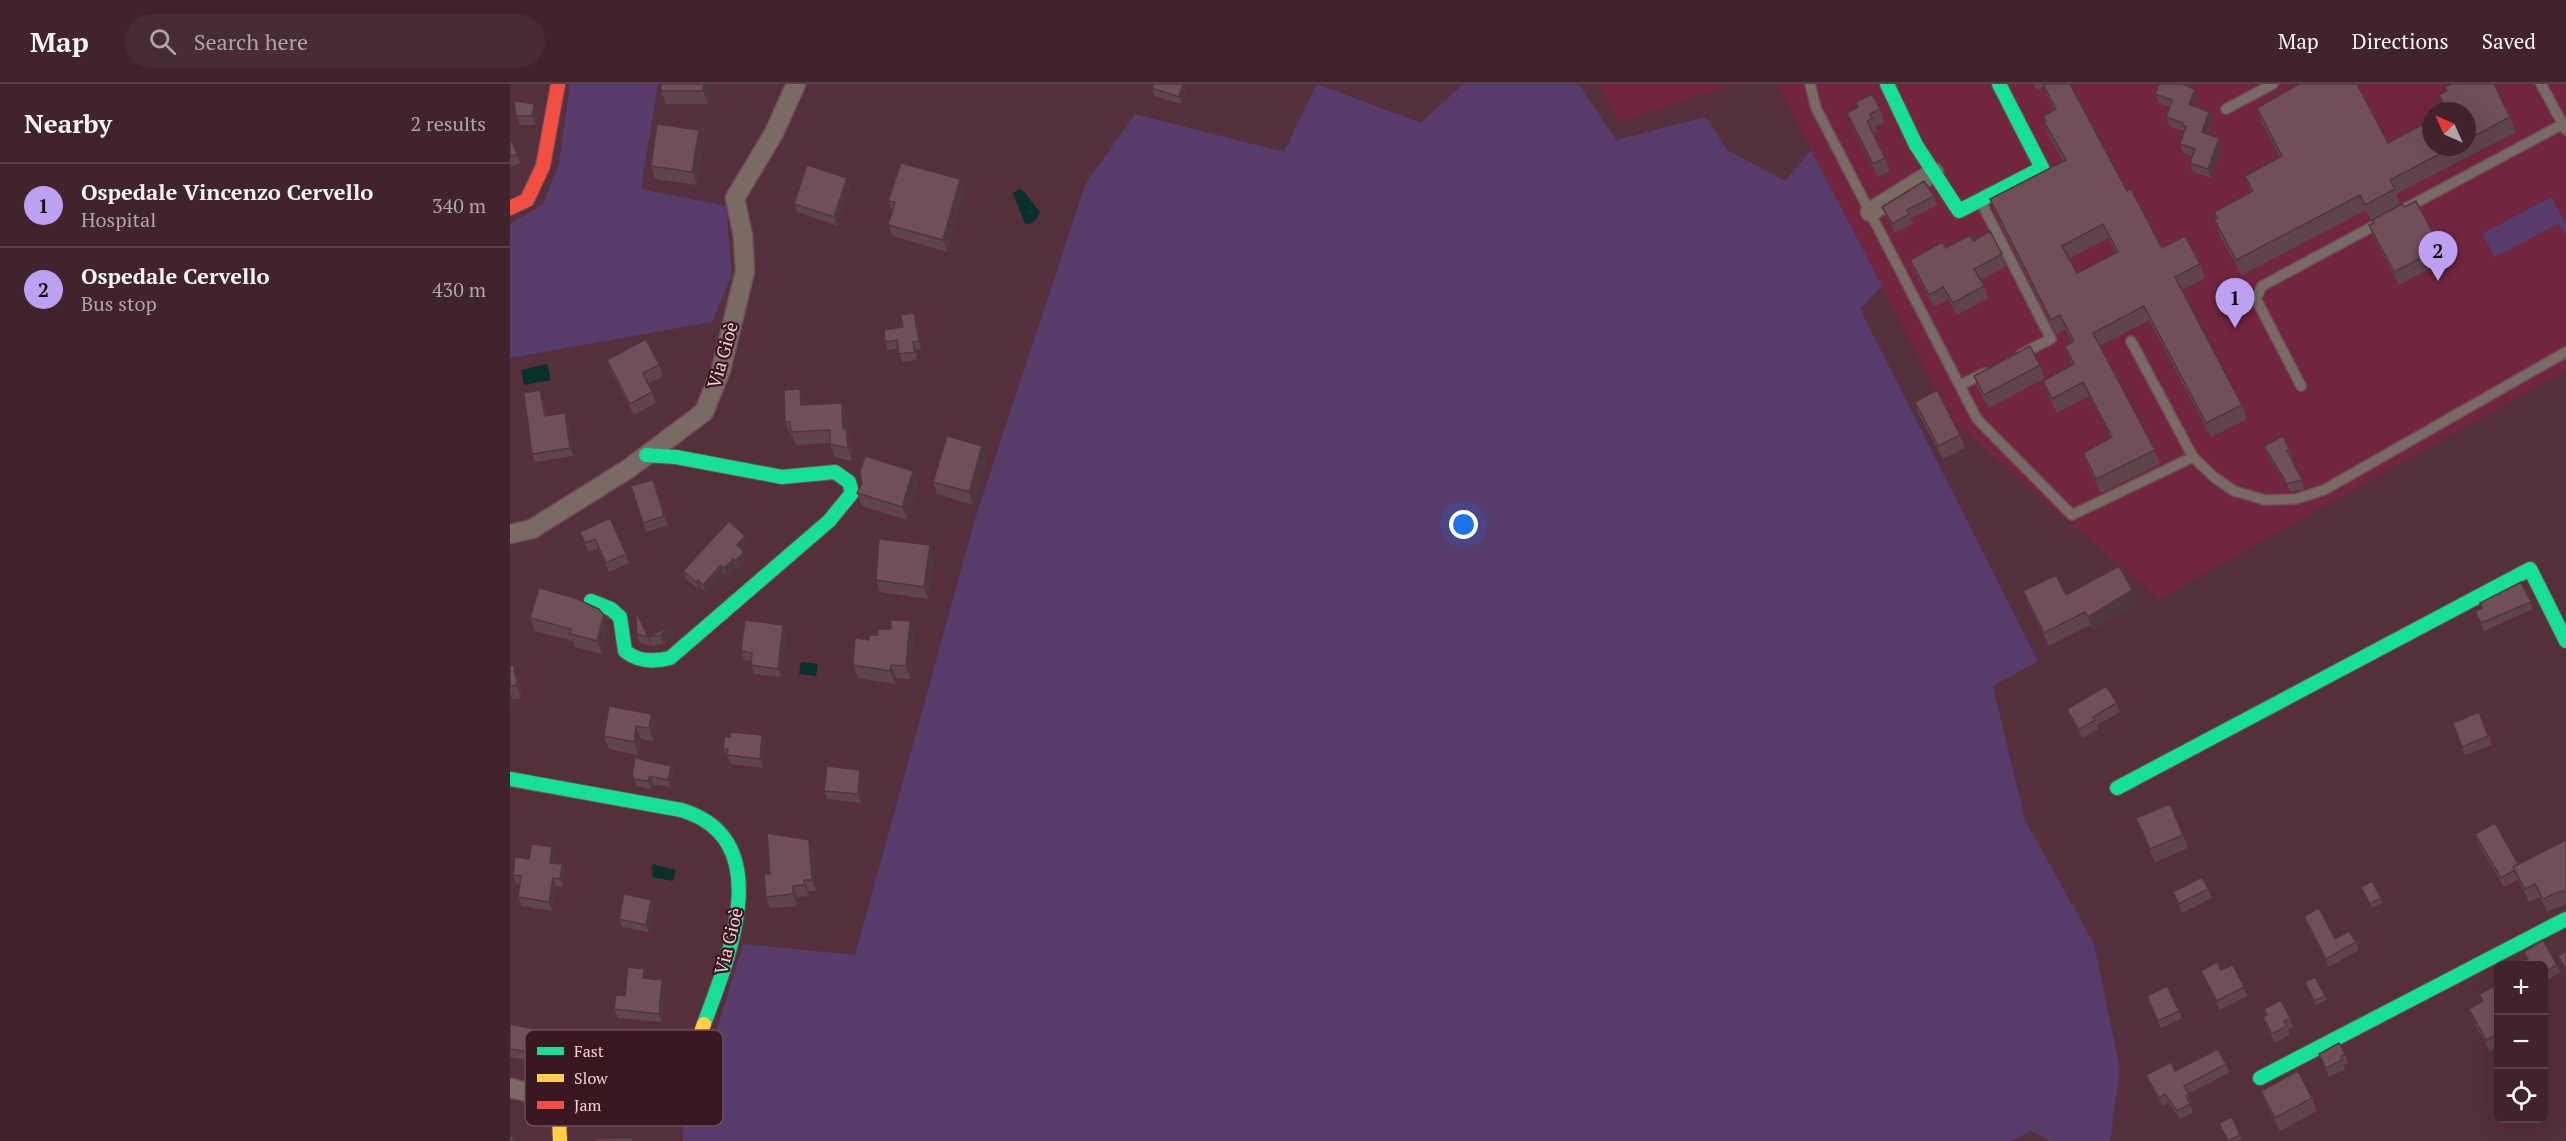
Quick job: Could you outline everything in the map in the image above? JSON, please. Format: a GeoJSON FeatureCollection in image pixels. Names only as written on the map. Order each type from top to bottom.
{"type":"FeatureCollection","features":[{"type":"Feature","properties":{"kind":"street"},"geometry":{"type":"LineString","coordinates":[[510,208],[527,200],[543,166],[558,84]]}},
{"type":"Feature","properties":{"kind":"street","name":"Via Gioè"},"geometry":{"type":"LineString","coordinates":[[510,534],[532,530],[646,455],[704,412],[722,370],[745,271],[735,198],[774,133],[796,84]]}},
{"type":"Feature","properties":{"kind":"street"},"geometry":{"type":"LineString","coordinates":[[1887,84],[1916,145],[1959,211],[2043,168],[1999,84]]}},
{"type":"Feature","properties":{"kind":"street"},"geometry":{"type":"LineString","coordinates":[[1870,212],[1934,172]]}},
{"type":"Feature","properties":{"kind":"street"},"geometry":{"type":"LineString","coordinates":[[591,601],[621,615],[624,620],[625,651],[635,659],[660,661],[670,658],[829,521],[852,493],[849,482],[835,472],[782,477],[701,464],[676,457],[646,455]]}},
{"type":"Feature","properties":{"kind":"street"},"geometry":{"type":"LineString","coordinates":[[2117,788],[2530,569],[2566,641]]}},
{"type":"Feature","properties":{"kind":"street","name":"Via Gioè"},"geometry":{"type":"LineString","coordinates":[[510,779],[579,789],[694,814],[713,824],[727,840],[736,859],[738,909],[727,952],[701,1030]]}},
{"type":"Feature","properties":{"kind":"street"},"geometry":{"type":"LineString","coordinates":[[2260,1078],[2566,919]]}},
{"type":"Feature","properties":{"kind":"street"},"geometry":{"type":"LineString","coordinates":[[510,1088],[525,1091]]}},
{"type":"Feature","properties":{"kind":"street"},"geometry":{"type":"LineString","coordinates":[[560,1141],[561,1126]]}},
{"type":"Feature","properties":{"kind":"lane"},"geometry":{"type":"LineString","coordinates":[[1810,84],[1816,108],[1977,419],[2072,515],[2193,457]]}},
{"type":"Feature","properties":{"kind":"lane"},"geometry":{"type":"LineString","coordinates":[[2226,109],[2273,84]]}},
{"type":"Feature","properties":{"kind":"lane"},"geometry":{"type":"LineString","coordinates":[[2397,213],[2565,127],[2541,84]]}},
{"type":"Feature","properties":{"kind":"lane"},"geometry":{"type":"LineString","coordinates":[[1980,200],[2051,339],[2010,360]]}},
{"type":"Feature","properties":{"kind":"lane"},"geometry":{"type":"LineString","coordinates":[[2301,386],[2256,299],[2262,286],[2386,219]]}},
{"type":"Feature","properties":{"kind":"lane"},"geometry":{"type":"LineString","coordinates":[[2132,341],[2193,457],[2214,477],[2234,491],[2265,500],[2296,499],[2324,490],[2566,352]]}},
{"type":"Feature","properties":{"kind":"lane"},"geometry":{"type":"LineString","coordinates":[[1960,385],[1990,370]]}},
{"type":"Feature","properties":{"kind":"shaded area"},"geometry":{"type":"Polygon","coordinates":[[[570,84],[658,84],[641,189],[726,206],[732,275],[712,322],[510,358],[510,224],[543,204],[559,164],[570,84]]]}},
{"type":"Feature","properties":{"kind":"shaded area"},"geometry":{"type":"Polygon","coordinates":[[[1317,84],[1421,123],[1463,84],[1579,84],[1616,140],[1706,117],[1727,150],[1785,181],[1811,150],[1882,286],[1860,309],[2038,661],[1993,686],[2025,820],[2094,944],[2120,1069],[2110,1141],[2050,1141],[2031,1131],[2011,1141],[683,1141],[682,1126],[723,1126],[723,1030],[716,1030],[743,944],[855,955],[975,519],[1085,185],[1135,114],[1284,152],[1317,84]]]}},
{"type":"Feature","properties":{"kind":"shaded area"},"geometry":{"type":"Polygon","coordinates":[[[1597,84],[1733,84],[1620,122],[1597,84]]]}},
{"type":"Feature","properties":{"kind":"shaded area"},"geometry":{"type":"Polygon","coordinates":[[[1777,84],[2566,84],[2566,370],[2159,599],[1951,420],[1777,84]]]}},
{"type":"Feature","properties":{"kind":"shaded area"},"geometry":{"type":"Polygon","coordinates":[[[1019,189],[1040,212],[1031,224],[1025,224],[1013,193],[1019,189]]]}},
{"type":"Feature","properties":{"kind":"shaded area"},"geometry":{"type":"Polygon","coordinates":[[[2551,197],[2566,224],[2566,235],[2558,224],[2495,257],[2482,234],[2551,197]]]}},
{"type":"Feature","properties":{"kind":"shaded area"},"geometry":{"type":"Polygon","coordinates":[[[547,364],[551,380],[524,385],[521,370],[547,364]]]}},
{"type":"Feature","properties":{"kind":"shaded area"},"geometry":{"type":"Polygon","coordinates":[[[801,662],[818,664],[816,676],[799,674],[801,662]]]}},
{"type":"Feature","properties":{"kind":"shaded area"},"geometry":{"type":"Polygon","coordinates":[[[653,864],[676,870],[673,881],[652,877],[653,864]]]}},
{"type":"Feature","properties":{"kind":"building"},"geometry":{"type":"Polygon","coordinates":[[[661,84],[704,84],[703,91],[661,91],[661,84]]]}},
{"type":"Feature","properties":{"kind":"building"},"geometry":{"type":"Polygon","coordinates":[[[1153,84],[1183,84],[1179,97],[1152,88],[1153,84]]]}},
{"type":"Feature","properties":{"kind":"building"},"geometry":{"type":"Polygon","coordinates":[[[2043,84],[2070,84],[2127,191],[2131,189],[2162,248],[2185,236],[2200,264],[2175,277],[2242,405],[2206,423],[2144,306],[2093,333],[2155,450],[2096,479],[2083,453],[2112,437],[2083,382],[2052,399],[2043,381],[2074,364],[2065,346],[2074,341],[2060,315],[2051,320],[1990,199],[2066,160],[2044,122],[2046,121],[2043,116],[2056,109],[2043,84]],[[2103,224],[2062,246],[2077,273],[2118,252],[2103,224]]]}},
{"type":"Feature","properties":{"kind":"building"},"geometry":{"type":"Polygon","coordinates":[[[2159,84],[2182,84],[2195,89],[2189,104],[2209,112],[2202,132],[2219,138],[2208,169],[2190,163],[2195,149],[2180,144],[2186,126],[2166,117],[2172,100],[2155,94],[2159,84]]]}},
{"type":"Feature","properties":{"kind":"building"},"geometry":{"type":"Polygon","coordinates":[[[2299,84],[2357,84],[2388,143],[2422,125],[2422,156],[2436,156],[2390,180],[2395,189],[2365,205],[2360,195],[2236,260],[2214,219],[2217,218],[2214,212],[2253,191],[2245,176],[2282,156],[2257,108],[2299,84]]]}},
{"type":"Feature","properties":{"kind":"building"},"geometry":{"type":"Polygon","coordinates":[[[2452,84],[2494,84],[2510,117],[2476,135],[2476,102],[2443,102],[2439,95],[2447,91],[2445,87],[2452,84]]]}},
{"type":"Feature","properties":{"kind":"building"},"geometry":{"type":"Polygon","coordinates":[[[1872,94],[1880,109],[1870,114],[1872,118],[1867,121],[1885,158],[1873,164],[1847,113],[1858,107],[1856,102],[1872,94]]]}},
{"type":"Feature","properties":{"kind":"building"},"geometry":{"type":"Polygon","coordinates":[[[514,101],[534,104],[532,116],[516,116],[514,101]]]}},
{"type":"Feature","properties":{"kind":"building"},"geometry":{"type":"Polygon","coordinates":[[[657,124],[699,130],[692,172],[651,166],[657,124]]]}},
{"type":"Feature","properties":{"kind":"building"},"geometry":{"type":"Polygon","coordinates":[[[510,137],[517,154],[510,157],[510,137]]]}},
{"type":"Feature","properties":{"kind":"building"},"geometry":{"type":"Polygon","coordinates":[[[901,163],[960,179],[943,240],[888,225],[895,202],[888,201],[901,163]]]}},
{"type":"Feature","properties":{"kind":"building"},"geometry":{"type":"Polygon","coordinates":[[[807,165],[847,178],[834,217],[794,204],[807,165]]]}},
{"type":"Feature","properties":{"kind":"building"},"geometry":{"type":"Polygon","coordinates":[[[1924,181],[1934,196],[1907,210],[1909,214],[1892,224],[1882,207],[1924,181]]]}},
{"type":"Feature","properties":{"kind":"building"},"geometry":{"type":"Polygon","coordinates":[[[2416,201],[2441,248],[2394,272],[2369,225],[2374,223],[2372,220],[2402,204],[2404,207],[2416,201]]]}},
{"type":"Feature","properties":{"kind":"building"},"geometry":{"type":"Polygon","coordinates":[[[1990,231],[2002,254],[1974,269],[1984,286],[1953,303],[1943,287],[1929,295],[1910,260],[1942,242],[1946,248],[1970,235],[1974,241],[1990,231]]]}},
{"type":"Feature","properties":{"kind":"building"},"geometry":{"type":"Polygon","coordinates":[[[914,313],[919,341],[913,342],[915,352],[899,354],[897,340],[885,342],[884,330],[903,327],[901,315],[914,313]]]}},
{"type":"Feature","properties":{"kind":"building"},"geometry":{"type":"Polygon","coordinates":[[[646,339],[659,365],[643,373],[652,392],[630,404],[607,360],[646,339]]]}},
{"type":"Feature","properties":{"kind":"building"},"geometry":{"type":"Polygon","coordinates":[[[2030,346],[2040,365],[1984,395],[1974,376],[2030,346]]]}},
{"type":"Feature","properties":{"kind":"building"},"geometry":{"type":"Polygon","coordinates":[[[800,389],[801,405],[842,403],[843,429],[846,428],[848,448],[830,444],[830,430],[791,432],[790,422],[785,422],[784,390],[800,389]]]}},
{"type":"Feature","properties":{"kind":"building"},"geometry":{"type":"Polygon","coordinates":[[[540,390],[545,416],[565,413],[570,448],[532,454],[524,393],[540,390]]]}},
{"type":"Feature","properties":{"kind":"building"},"geometry":{"type":"Polygon","coordinates":[[[1937,390],[1960,435],[1938,446],[1915,402],[1937,390]]]}},
{"type":"Feature","properties":{"kind":"building"},"geometry":{"type":"Polygon","coordinates":[[[947,436],[982,446],[969,492],[933,482],[947,436]]]}},
{"type":"Feature","properties":{"kind":"building"},"geometry":{"type":"Polygon","coordinates":[[[2283,436],[2289,449],[2287,450],[2302,480],[2287,484],[2264,446],[2283,436]]]}},
{"type":"Feature","properties":{"kind":"building"},"geometry":{"type":"Polygon","coordinates":[[[865,456],[913,471],[902,507],[857,493],[862,483],[860,471],[865,456]]]}},
{"type":"Feature","properties":{"kind":"building"},"geometry":{"type":"Polygon","coordinates":[[[653,480],[664,516],[643,523],[631,486],[653,480]]]}},
{"type":"Feature","properties":{"kind":"building"},"geometry":{"type":"Polygon","coordinates":[[[610,518],[626,554],[606,563],[595,539],[585,543],[580,532],[610,518]]]}},
{"type":"Feature","properties":{"kind":"building"},"geometry":{"type":"Polygon","coordinates":[[[729,521],[745,536],[737,545],[744,552],[724,568],[721,565],[703,585],[698,580],[696,582],[683,571],[729,521]]]}},
{"type":"Feature","properties":{"kind":"building"},"geometry":{"type":"Polygon","coordinates":[[[879,539],[930,545],[924,587],[876,580],[879,539]]]}},
{"type":"Feature","properties":{"kind":"building"},"geometry":{"type":"Polygon","coordinates":[[[2119,566],[2132,590],[2088,617],[2085,612],[2044,633],[2023,591],[2056,575],[2066,595],[2119,566]]]}},
{"type":"Feature","properties":{"kind":"building"},"geometry":{"type":"Polygon","coordinates":[[[2521,582],[2531,602],[2481,623],[2475,611],[2482,608],[2480,603],[2521,582]]]}},
{"type":"Feature","properties":{"kind":"building"},"geometry":{"type":"Polygon","coordinates":[[[539,588],[575,598],[599,609],[604,615],[597,641],[570,634],[571,629],[530,618],[539,588]]]}},
{"type":"Feature","properties":{"kind":"building"},"geometry":{"type":"Polygon","coordinates":[[[636,611],[648,637],[637,634],[636,611]]]}},
{"type":"Feature","properties":{"kind":"building"},"geometry":{"type":"Polygon","coordinates":[[[745,620],[783,625],[778,669],[751,665],[752,653],[741,651],[745,620]]]}},
{"type":"Feature","properties":{"kind":"building"},"geometry":{"type":"Polygon","coordinates":[[[891,620],[910,621],[906,666],[891,665],[890,671],[853,665],[855,638],[869,640],[869,635],[878,635],[878,629],[891,629],[891,620]]]}},
{"type":"Feature","properties":{"kind":"building"},"geometry":{"type":"Polygon","coordinates":[[[672,625],[660,635],[649,637],[672,625]]]}},
{"type":"Feature","properties":{"kind":"building"},"geometry":{"type":"Polygon","coordinates":[[[510,665],[514,666],[517,679],[516,685],[510,687],[510,665]]]}},
{"type":"Feature","properties":{"kind":"building"},"geometry":{"type":"Polygon","coordinates":[[[2106,686],[2117,703],[2093,717],[2095,720],[2079,730],[2067,709],[2106,686]]]}},
{"type":"Feature","properties":{"kind":"building"},"geometry":{"type":"Polygon","coordinates":[[[609,706],[651,714],[649,728],[636,726],[634,742],[604,736],[609,706]]]}},
{"type":"Feature","properties":{"kind":"building"},"geometry":{"type":"Polygon","coordinates":[[[2479,712],[2488,736],[2462,747],[2453,723],[2479,712]]]}},
{"type":"Feature","properties":{"kind":"building"},"geometry":{"type":"Polygon","coordinates":[[[731,732],[762,735],[760,759],[727,755],[728,749],[723,748],[725,736],[730,737],[731,732]]]}},
{"type":"Feature","properties":{"kind":"building"},"geometry":{"type":"Polygon","coordinates":[[[635,758],[671,766],[668,780],[650,776],[648,781],[634,779],[632,775],[635,758]]]}},
{"type":"Feature","properties":{"kind":"building"},"geometry":{"type":"Polygon","coordinates":[[[827,766],[860,770],[858,794],[824,791],[827,766]]]}},
{"type":"Feature","properties":{"kind":"building"},"geometry":{"type":"Polygon","coordinates":[[[2170,804],[2183,835],[2150,849],[2136,818],[2170,804]]]}},
{"type":"Feature","properties":{"kind":"building"},"geometry":{"type":"Polygon","coordinates":[[[2495,823],[2518,864],[2513,867],[2515,870],[2501,878],[2475,834],[2495,823]]]}},
{"type":"Feature","properties":{"kind":"building"},"geometry":{"type":"Polygon","coordinates":[[[767,833],[809,840],[812,880],[804,880],[805,885],[793,886],[793,894],[766,897],[764,874],[770,874],[767,833]]]}},
{"type":"Feature","properties":{"kind":"building"},"geometry":{"type":"Polygon","coordinates":[[[2566,840],[2566,893],[2561,891],[2543,899],[2535,884],[2525,889],[2513,867],[2566,840]]]}},
{"type":"Feature","properties":{"kind":"building"},"geometry":{"type":"Polygon","coordinates":[[[532,844],[552,847],[550,863],[562,864],[560,879],[553,878],[549,902],[518,897],[521,876],[513,875],[515,857],[529,859],[532,844]]]}},
{"type":"Feature","properties":{"kind":"building"},"geometry":{"type":"Polygon","coordinates":[[[2202,877],[2208,889],[2179,904],[2173,892],[2202,877]]]}},
{"type":"Feature","properties":{"kind":"building"},"geometry":{"type":"Polygon","coordinates":[[[2372,881],[2381,898],[2370,904],[2361,887],[2372,881]]]}},
{"type":"Feature","properties":{"kind":"building"},"geometry":{"type":"Polygon","coordinates":[[[624,894],[651,900],[646,925],[619,919],[624,894]]]}},
{"type":"Feature","properties":{"kind":"building"},"geometry":{"type":"Polygon","coordinates":[[[2319,908],[2335,939],[2349,931],[2356,942],[2326,959],[2304,916],[2319,908]]]}},
{"type":"Feature","properties":{"kind":"building"},"geometry":{"type":"Polygon","coordinates":[[[2543,940],[2557,965],[2548,971],[2548,961],[2524,961],[2528,959],[2524,952],[2543,940]]]}},
{"type":"Feature","properties":{"kind":"building"},"geometry":{"type":"Polygon","coordinates":[[[2566,951],[2566,968],[2565,968],[2558,956],[2566,951]]]}},
{"type":"Feature","properties":{"kind":"building"},"geometry":{"type":"Polygon","coordinates":[[[2217,962],[2221,970],[2233,965],[2244,987],[2217,1001],[2201,971],[2217,962]]]}},
{"type":"Feature","properties":{"kind":"building"},"geometry":{"type":"Polygon","coordinates":[[[628,967],[644,969],[643,978],[662,980],[659,1014],[614,1009],[616,995],[625,996],[628,967]]]}},
{"type":"Feature","properties":{"kind":"building"},"geometry":{"type":"Polygon","coordinates":[[[2315,977],[2325,996],[2314,1001],[2305,982],[2315,977]]]}},
{"type":"Feature","properties":{"kind":"building"},"geometry":{"type":"Polygon","coordinates":[[[2167,986],[2179,1011],[2158,1021],[2147,996],[2167,986]]]}},
{"type":"Feature","properties":{"kind":"building"},"geometry":{"type":"Polygon","coordinates":[[[2494,986],[2494,1036],[2486,1040],[2469,1009],[2483,1001],[2479,994],[2494,986]]]}},
{"type":"Feature","properties":{"kind":"building"},"geometry":{"type":"Polygon","coordinates":[[[2281,1000],[2290,1018],[2284,1021],[2287,1026],[2272,1034],[2263,1017],[2267,1015],[2264,1009],[2281,1000]]]}},
{"type":"Feature","properties":{"kind":"building"},"geometry":{"type":"Polygon","coordinates":[[[510,1024],[539,1030],[525,1030],[525,1051],[510,1049],[510,1024]]]}},
{"type":"Feature","properties":{"kind":"building"},"geometry":{"type":"Polygon","coordinates":[[[2339,1043],[2345,1054],[2341,1057],[2342,1060],[2326,1068],[2319,1054],[2339,1043]]]}},
{"type":"Feature","properties":{"kind":"building"},"geometry":{"type":"Polygon","coordinates":[[[2218,1049],[2226,1064],[2184,1086],[2189,1095],[2186,1096],[2190,1104],[2177,1111],[2165,1094],[2159,1098],[2146,1075],[2171,1062],[2175,1071],[2218,1049]]]}},
{"type":"Feature","properties":{"kind":"building"},"geometry":{"type":"Polygon","coordinates":[[[2298,1071],[2312,1098],[2275,1118],[2261,1091],[2298,1071]]]}},
{"type":"Feature","properties":{"kind":"building"},"geometry":{"type":"Polygon","coordinates":[[[2232,1117],[2240,1135],[2228,1141],[2219,1123],[2232,1117]]]}},
{"type":"Feature","properties":{"kind":"building"},"geometry":{"type":"Polygon","coordinates":[[[633,1138],[633,1141],[595,1141],[595,1139],[633,1138]]]}},
{"type":"Feature","properties":{"kind":"traffic: fast"},"geometry":{"type":"LineString","coordinates":[[1887,84],[1916,145],[1959,211],[2042,168],[1999,84]]}},
{"type":"Feature","properties":{"kind":"traffic: fast"},"geometry":{"type":"LineString","coordinates":[[591,601],[611,609],[620,617],[625,651],[630,655],[646,660],[670,658],[829,521],[852,493],[849,482],[835,472],[782,477],[676,457],[646,455]]}},
{"type":"Feature","properties":{"kind":"traffic: fast"},"geometry":{"type":"LineString","coordinates":[[2117,788],[2530,569],[2566,641]]}},
{"type":"Feature","properties":{"kind":"traffic: fast"},"geometry":{"type":"LineString","coordinates":[[510,779],[681,810],[711,825],[729,847],[738,873],[738,904],[733,935],[724,967],[704,1024]]}},
{"type":"Feature","properties":{"kind":"traffic: fast"},"geometry":{"type":"LineString","coordinates":[[2260,1078],[2566,919]]}},
{"type":"Feature","properties":{"kind":"traffic: slow"},"geometry":{"type":"LineString","coordinates":[[702,1030],[704,1024]]}},
{"type":"Feature","properties":{"kind":"traffic: slow"},"geometry":{"type":"LineString","coordinates":[[559,1126],[560,1141]]}},
{"type":"Feature","properties":{"kind":"traffic: jam"},"geometry":{"type":"LineString","coordinates":[[510,208],[527,200],[543,166],[558,84]]}},
{"type":"Feature","properties":{"kind":"place","name":"Ospedale Cervello"},"geometry":{"type":"Point","coordinates":[2438,281]}},
{"type":"Feature","properties":{"kind":"place","name":"Ospedale Vincenzo Cervello"},"geometry":{"type":"Point","coordinates":[2235,328]}}]}
